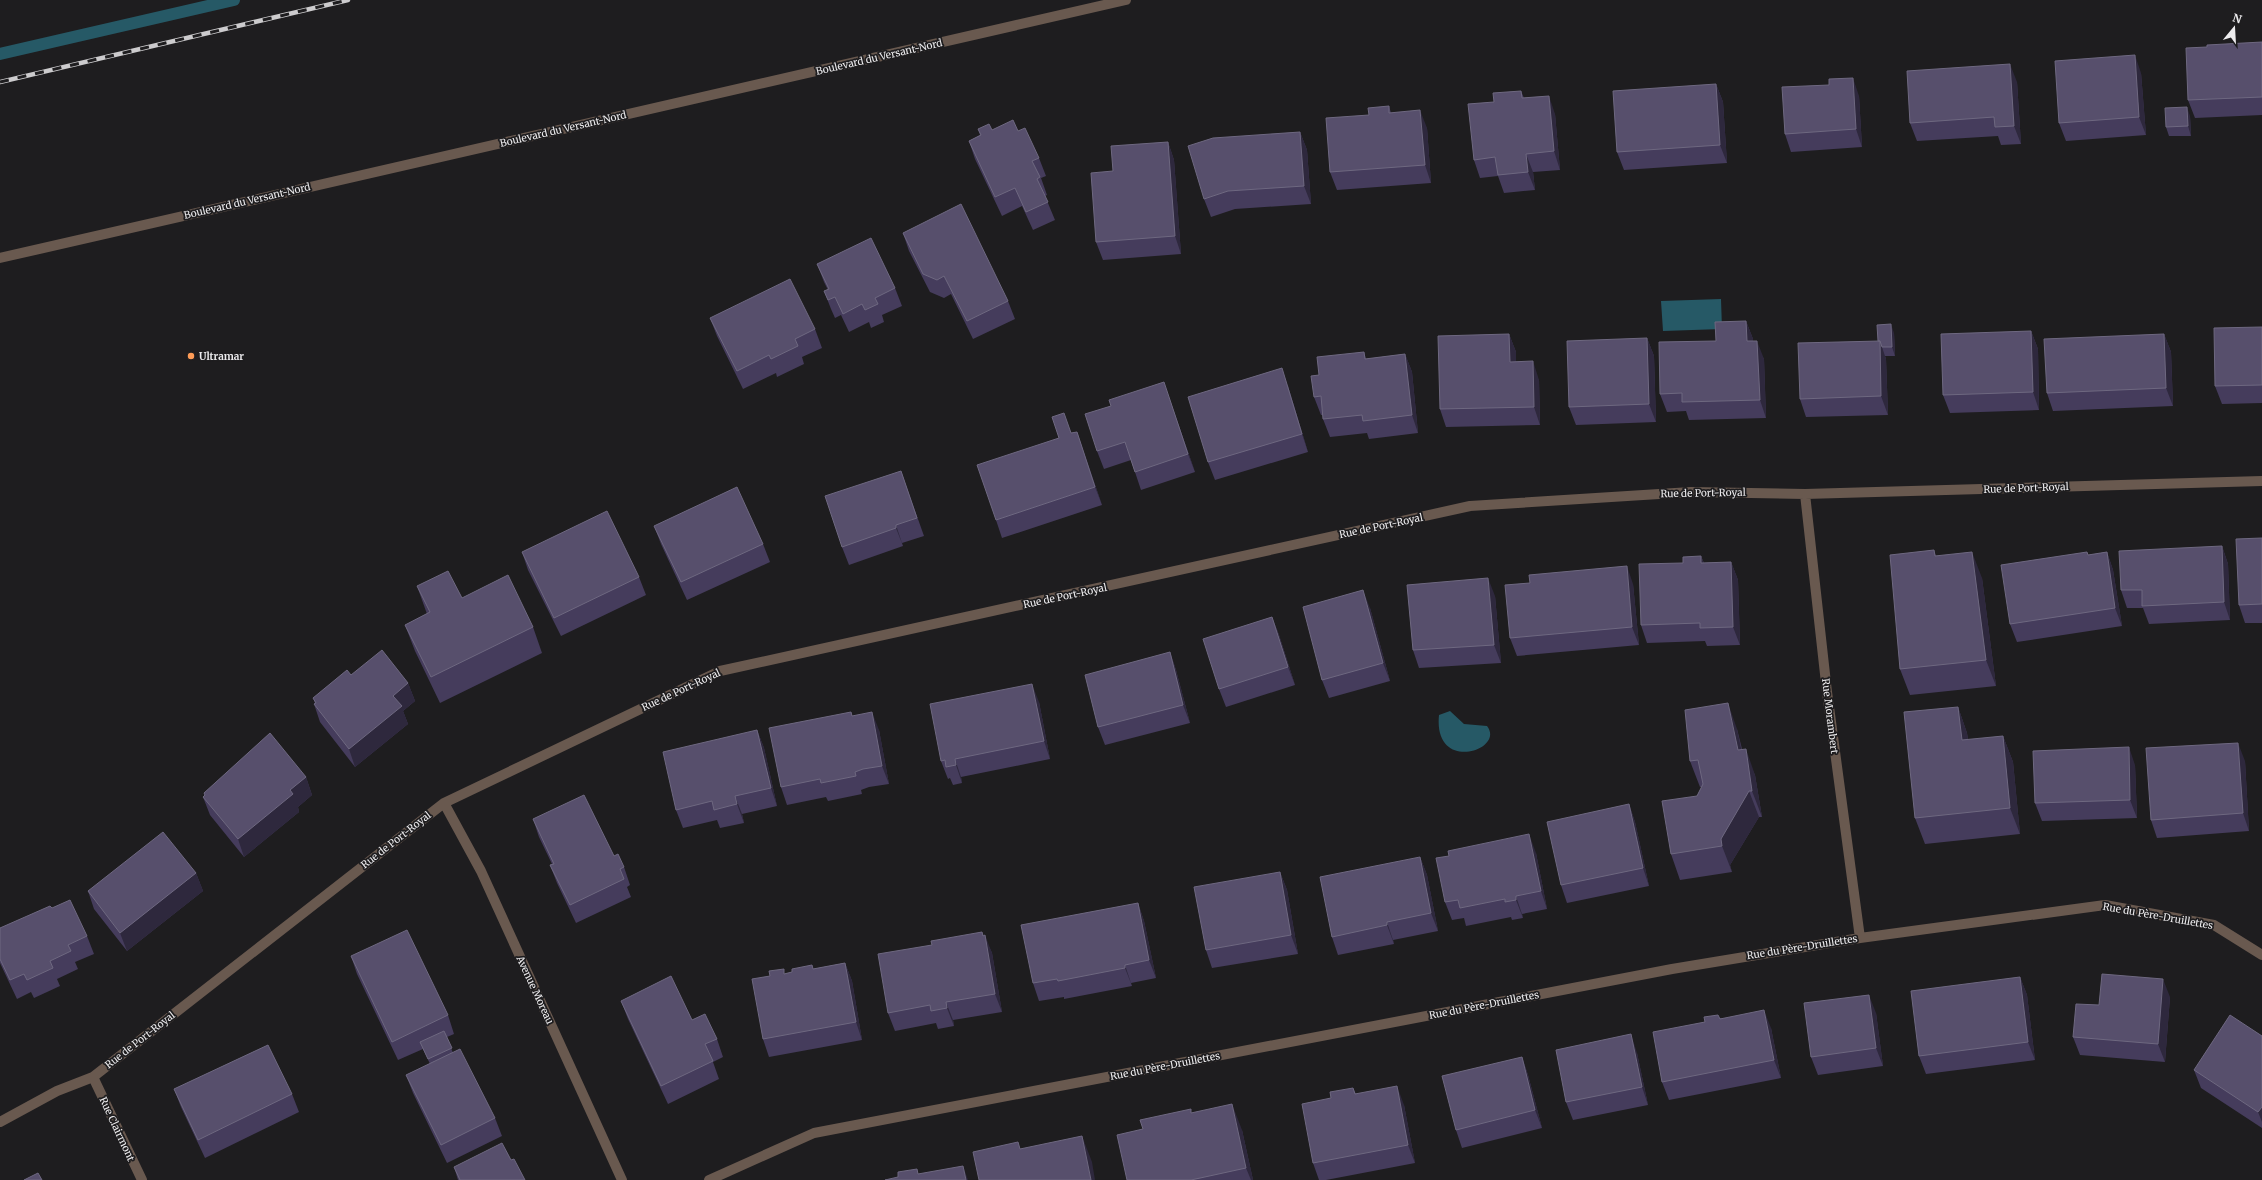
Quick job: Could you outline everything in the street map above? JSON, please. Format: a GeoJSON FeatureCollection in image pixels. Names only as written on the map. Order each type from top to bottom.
{"type":"FeatureCollection","features":[{"type":"Feature","properties":{"kind":"street","name":"Boulevard du Versant-Nord"},"geometry":{"type":"LineString","coordinates":[[0,258],[1126,0]]}},
{"type":"Feature","properties":{"kind":"street","name":"Rue de Port-Royal"},"geometry":{"type":"LineString","coordinates":[[0,1122],[57,1091],[93,1077],[444,803],[720,671],[1470,506],[1691,492],[1805,494],[2262,481]]}},
{"type":"Feature","properties":{"kind":"street","name":"Rue Morambert"},"geometry":{"type":"LineString","coordinates":[[1805,494],[1827,692],[1860,938]]}},
{"type":"Feature","properties":{"kind":"street","name":"Avenue Moreau"},"geometry":{"type":"LineString","coordinates":[[444,803],[481,872],[622,1180]]}},
{"type":"Feature","properties":{"kind":"street","name":"Rue du Père-Druillettes"},"geometry":{"type":"LineString","coordinates":[[709,1180],[814,1133],[1672,969],[1860,938],[2105,905],[2214,925],[2262,955]]}},
{"type":"Feature","properties":{"kind":"street","name":"Rue Clairmont"},"geometry":{"type":"LineString","coordinates":[[93,1077],[142,1180]]}},
{"type":"Feature","properties":{"kind":"water"},"geometry":{"type":"Polygon","coordinates":[[[1721,299],[1722,329],[1663,331],[1661,301],[1721,299]]]}},
{"type":"Feature","properties":{"kind":"water"},"geometry":{"type":"Polygon","coordinates":[[[1450,711],[1464,724],[1487,726],[1490,735],[1487,743],[1479,749],[1468,752],[1457,751],[1447,745],[1440,733],[1439,715],[1450,711]]]}},
{"type":"Feature","properties":{"kind":"building"},"geometry":{"type":"Polygon","coordinates":[[[2262,42],[2262,97],[2188,100],[2186,48],[2207,47],[2207,45],[2262,42]]]}},
{"type":"Feature","properties":{"kind":"building"},"geometry":{"type":"Polygon","coordinates":[[[2135,55],[2139,117],[2059,123],[2055,61],[2135,55]]]}},
{"type":"Feature","properties":{"kind":"building"},"geometry":{"type":"Polygon","coordinates":[[[2010,64],[2014,126],[1995,127],[1994,117],[1910,123],[1907,71],[2010,64]]]}},
{"type":"Feature","properties":{"kind":"building"},"geometry":{"type":"Polygon","coordinates":[[[1853,78],[1856,129],[1785,134],[1782,87],[1829,85],[1829,79],[1853,78]]]}},
{"type":"Feature","properties":{"kind":"building"},"geometry":{"type":"Polygon","coordinates":[[[1716,84],[1720,145],[1617,152],[1613,91],[1716,84]]]}},
{"type":"Feature","properties":{"kind":"building"},"geometry":{"type":"Polygon","coordinates":[[[1521,91],[1522,98],[1549,96],[1554,151],[1526,154],[1528,172],[1498,175],[1495,157],[1474,160],[1468,104],[1494,102],[1493,93],[1521,91]]]}},
{"type":"Feature","properties":{"kind":"building"},"geometry":{"type":"Polygon","coordinates":[[[1389,106],[1389,113],[1420,110],[1425,165],[1330,172],[1326,118],[1369,115],[1368,108],[1389,106]]]}},
{"type":"Feature","properties":{"kind":"building"},"geometry":{"type":"Polygon","coordinates":[[[2187,107],[2188,126],[2166,127],[2165,108],[2187,107]]]}},
{"type":"Feature","properties":{"kind":"building"},"geometry":{"type":"Polygon","coordinates":[[[1013,120],[1018,131],[1025,128],[1039,158],[1032,161],[1040,177],[1037,179],[1048,202],[1026,212],[1015,188],[995,197],[969,141],[981,135],[978,129],[989,124],[992,130],[1013,120]]]}},
{"type":"Feature","properties":{"kind":"building"},"geometry":{"type":"Polygon","coordinates":[[[1300,132],[1304,186],[1228,191],[1204,199],[1188,146],[1213,138],[1300,132]]]}},
{"type":"Feature","properties":{"kind":"building"},"geometry":{"type":"Polygon","coordinates":[[[1168,142],[1175,236],[1096,242],[1091,173],[1113,171],[1111,146],[1168,142]]]}},
{"type":"Feature","properties":{"kind":"building"},"geometry":{"type":"Polygon","coordinates":[[[961,204],[1008,301],[967,321],[944,276],[937,280],[923,274],[903,233],[961,204]]]}},
{"type":"Feature","properties":{"kind":"building"},"geometry":{"type":"Polygon","coordinates":[[[871,238],[895,288],[875,298],[878,304],[865,310],[862,304],[843,314],[835,297],[828,300],[824,291],[829,289],[817,264],[871,238]]]}},
{"type":"Feature","properties":{"kind":"building"},"geometry":{"type":"Polygon","coordinates":[[[790,279],[815,329],[795,339],[798,346],[771,359],[769,355],[737,371],[710,318],[790,279]]]}},
{"type":"Feature","properties":{"kind":"building"},"geometry":{"type":"Polygon","coordinates":[[[1746,321],[1747,341],[1757,341],[1760,400],[1682,402],[1682,393],[1660,394],[1659,342],[1716,341],[1715,322],[1746,321]]]}},
{"type":"Feature","properties":{"kind":"building"},"geometry":{"type":"Polygon","coordinates":[[[1891,324],[1892,347],[1882,347],[1880,341],[1878,341],[1877,325],[1891,324]]]}},
{"type":"Feature","properties":{"kind":"building"},"geometry":{"type":"Polygon","coordinates":[[[2262,327],[2262,385],[2215,386],[2214,328],[2262,327]]]}},
{"type":"Feature","properties":{"kind":"building"},"geometry":{"type":"Polygon","coordinates":[[[2031,331],[2033,392],[1943,395],[1941,334],[2031,331]]]}},
{"type":"Feature","properties":{"kind":"building"},"geometry":{"type":"Polygon","coordinates":[[[1509,334],[1510,362],[1533,361],[1534,407],[1440,409],[1438,336],[1509,334]]]}},
{"type":"Feature","properties":{"kind":"building"},"geometry":{"type":"Polygon","coordinates":[[[2164,334],[2166,388],[2047,393],[2044,339],[2164,334]]]}},
{"type":"Feature","properties":{"kind":"building"},"geometry":{"type":"Polygon","coordinates":[[[1647,338],[1649,404],[1569,407],[1567,341],[1647,338]]]}},
{"type":"Feature","properties":{"kind":"building"},"geometry":{"type":"Polygon","coordinates":[[[1880,341],[1881,396],[1800,399],[1798,343],[1880,341]]]}},
{"type":"Feature","properties":{"kind":"building"},"geometry":{"type":"Polygon","coordinates":[[[1364,352],[1365,359],[1405,354],[1412,415],[1363,421],[1362,415],[1323,419],[1321,396],[1314,397],[1311,376],[1319,375],[1317,357],[1364,352]]]}},
{"type":"Feature","properties":{"kind":"building"},"geometry":{"type":"Polygon","coordinates":[[[1282,368],[1302,434],[1208,462],[1188,397],[1282,368]]]}},
{"type":"Feature","properties":{"kind":"building"},"geometry":{"type":"Polygon","coordinates":[[[1164,382],[1188,454],[1135,472],[1125,442],[1097,451],[1085,414],[1111,406],[1109,400],[1164,382]]]}},
{"type":"Feature","properties":{"kind":"building"},"geometry":{"type":"Polygon","coordinates":[[[1064,413],[1071,433],[1077,432],[1095,487],[996,520],[977,465],[1059,438],[1052,417],[1064,413]]]}},
{"type":"Feature","properties":{"kind":"building"},"geometry":{"type":"Polygon","coordinates":[[[901,471],[917,518],[896,525],[896,528],[842,547],[825,496],[901,471]]]}},
{"type":"Feature","properties":{"kind":"building"},"geometry":{"type":"Polygon","coordinates":[[[737,487],[763,544],[681,582],[654,526],[737,487]]]}},
{"type":"Feature","properties":{"kind":"building"},"geometry":{"type":"Polygon","coordinates":[[[607,511],[639,577],[554,618],[522,552],[607,511]]]}},
{"type":"Feature","properties":{"kind":"building"},"geometry":{"type":"Polygon","coordinates":[[[2262,538],[2262,604],[2239,605],[2236,539],[2262,538]]]}},
{"type":"Feature","properties":{"kind":"building"},"geometry":{"type":"Polygon","coordinates":[[[2222,546],[2224,602],[2142,606],[2142,590],[2121,590],[2119,551],[2222,546]]]}},
{"type":"Feature","properties":{"kind":"building"},"geometry":{"type":"Polygon","coordinates":[[[1934,550],[1935,556],[1972,552],[1986,660],[1900,669],[1890,555],[1934,550]]]}},
{"type":"Feature","properties":{"kind":"building"},"geometry":{"type":"Polygon","coordinates":[[[2087,552],[2088,555],[2107,552],[2115,608],[2010,624],[2001,565],[2087,552]]]}},
{"type":"Feature","properties":{"kind":"building"},"geometry":{"type":"Polygon","coordinates":[[[1701,556],[1701,563],[1731,562],[1733,627],[1700,628],[1700,623],[1641,625],[1639,564],[1683,563],[1683,557],[1701,556]]]}},
{"type":"Feature","properties":{"kind":"building"},"geometry":{"type":"Polygon","coordinates":[[[1627,566],[1632,627],[1510,638],[1505,585],[1530,583],[1529,575],[1627,566]]]}},
{"type":"Feature","properties":{"kind":"building"},"geometry":{"type":"Polygon","coordinates":[[[448,571],[462,598],[508,575],[533,627],[431,677],[405,625],[430,612],[417,586],[448,571]]]}},
{"type":"Feature","properties":{"kind":"building"},"geometry":{"type":"Polygon","coordinates":[[[1488,578],[1494,645],[1413,650],[1407,585],[1488,578]]]}},
{"type":"Feature","properties":{"kind":"building"},"geometry":{"type":"Polygon","coordinates":[[[1363,590],[1383,663],[1322,680],[1303,607],[1363,590]]]}},
{"type":"Feature","properties":{"kind":"building"},"geometry":{"type":"Polygon","coordinates":[[[1272,617],[1288,667],[1219,689],[1203,639],[1272,617]]]}},
{"type":"Feature","properties":{"kind":"building"},"geometry":{"type":"Polygon","coordinates":[[[382,650],[408,683],[393,696],[402,706],[349,749],[314,704],[316,703],[313,698],[347,670],[351,675],[382,650]]]}},
{"type":"Feature","properties":{"kind":"building"},"geometry":{"type":"Polygon","coordinates":[[[1170,652],[1183,705],[1098,727],[1085,675],[1170,652]]]}},
{"type":"Feature","properties":{"kind":"building"},"geometry":{"type":"Polygon","coordinates":[[[1032,684],[1044,741],[955,759],[956,765],[946,767],[945,760],[941,761],[930,704],[1032,684]]]}},
{"type":"Feature","properties":{"kind":"building"},"geometry":{"type":"Polygon","coordinates":[[[1728,703],[1738,750],[1746,749],[1752,791],[1749,791],[1721,839],[1722,846],[1671,854],[1662,801],[1697,796],[1703,784],[1698,760],[1690,761],[1685,710],[1728,703]]]}},
{"type":"Feature","properties":{"kind":"building"},"geometry":{"type":"Polygon","coordinates":[[[1958,707],[1962,740],[2003,736],[2010,808],[1915,818],[1904,712],[1958,707]]]}},
{"type":"Feature","properties":{"kind":"building"},"geometry":{"type":"Polygon","coordinates":[[[851,712],[852,716],[872,712],[882,766],[855,772],[856,776],[821,783],[820,779],[781,787],[769,728],[851,712]]]}},
{"type":"Feature","properties":{"kind":"building"},"geometry":{"type":"Polygon","coordinates":[[[757,730],[771,788],[735,796],[737,804],[714,810],[712,801],[676,810],[663,752],[757,730]]]}},
{"type":"Feature","properties":{"kind":"building"},"geometry":{"type":"Polygon","coordinates":[[[270,733],[306,777],[290,790],[293,794],[238,839],[203,797],[205,795],[204,793],[270,733]]]}},
{"type":"Feature","properties":{"kind":"building"},"geometry":{"type":"Polygon","coordinates":[[[2238,743],[2243,813],[2151,820],[2146,748],[2238,743]]]}},
{"type":"Feature","properties":{"kind":"building"},"geometry":{"type":"Polygon","coordinates":[[[2129,747],[2130,800],[2035,803],[2033,751],[2129,747]]]}},
{"type":"Feature","properties":{"kind":"building"},"geometry":{"type":"Polygon","coordinates":[[[584,795],[614,856],[618,854],[624,867],[620,869],[624,879],[570,905],[550,865],[554,864],[533,819],[584,795]]]}},
{"type":"Feature","properties":{"kind":"building"},"geometry":{"type":"Polygon","coordinates":[[[1629,804],[1643,868],[1561,885],[1547,822],[1629,804]]]}},
{"type":"Feature","properties":{"kind":"building"},"geometry":{"type":"Polygon","coordinates":[[[163,832],[196,873],[120,933],[88,891],[163,832]]]}},
{"type":"Feature","properties":{"kind":"building"},"geometry":{"type":"Polygon","coordinates":[[[1529,834],[1541,891],[1516,896],[1516,900],[1505,902],[1505,899],[1460,908],[1458,900],[1445,902],[1436,858],[1449,856],[1448,851],[1529,834]]]}},
{"type":"Feature","properties":{"kind":"building"},"geometry":{"type":"Polygon","coordinates":[[[1420,857],[1431,913],[1387,922],[1387,925],[1332,937],[1320,877],[1420,857]]]}},
{"type":"Feature","properties":{"kind":"building"},"geometry":{"type":"Polygon","coordinates":[[[1280,872],[1291,935],[1206,950],[1194,887],[1280,872]]]}},
{"type":"Feature","properties":{"kind":"building"},"geometry":{"type":"Polygon","coordinates":[[[70,900],[87,936],[68,945],[71,951],[50,961],[53,968],[27,980],[24,974],[10,980],[0,959],[0,928],[50,906],[52,908],[70,900]]]}},
{"type":"Feature","properties":{"kind":"building"},"geometry":{"type":"Polygon","coordinates":[[[1138,903],[1149,960],[1125,965],[1125,968],[1058,981],[1057,979],[1033,983],[1021,925],[1138,903]]]}},
{"type":"Feature","properties":{"kind":"building"},"geometry":{"type":"Polygon","coordinates":[[[407,930],[448,1015],[392,1042],[351,956],[407,930]]]}},
{"type":"Feature","properties":{"kind":"building"},"geometry":{"type":"Polygon","coordinates":[[[982,932],[983,936],[985,935],[995,994],[946,1002],[947,1008],[931,1011],[930,1005],[888,1013],[878,954],[932,945],[931,941],[982,932]]]}},
{"type":"Feature","properties":{"kind":"building"},"geometry":{"type":"Polygon","coordinates":[[[845,963],[856,1022],[763,1039],[752,979],[770,976],[769,971],[784,969],[784,974],[792,972],[792,969],[812,965],[813,969],[845,963]]]}},
{"type":"Feature","properties":{"kind":"building"},"geometry":{"type":"Polygon","coordinates":[[[2102,974],[2163,979],[2158,1044],[2073,1037],[2076,1004],[2099,1005],[2102,974]]]}},
{"type":"Feature","properties":{"kind":"building"},"geometry":{"type":"Polygon","coordinates":[[[671,976],[692,1020],[705,1014],[717,1039],[705,1044],[713,1061],[661,1086],[621,1001],[671,976]]]}},
{"type":"Feature","properties":{"kind":"building"},"geometry":{"type":"Polygon","coordinates":[[[2020,977],[2028,1042],[1919,1056],[1911,991],[2020,977]]]}},
{"type":"Feature","properties":{"kind":"building"},"geometry":{"type":"Polygon","coordinates":[[[1869,995],[1876,1048],[1811,1057],[1804,1003],[1869,995]]]}},
{"type":"Feature","properties":{"kind":"building"},"geometry":{"type":"Polygon","coordinates":[[[1764,1010],[1774,1060],[1662,1082],[1653,1032],[1705,1022],[1704,1017],[1718,1015],[1720,1019],[1764,1010]]]}},
{"type":"Feature","properties":{"kind":"building"},"geometry":{"type":"Polygon","coordinates":[[[2230,1015],[2262,1036],[2262,1107],[2258,1112],[2194,1070],[2230,1015]]]}},
{"type":"Feature","properties":{"kind":"building"},"geometry":{"type":"Polygon","coordinates":[[[444,1031],[452,1048],[428,1059],[420,1042],[444,1031]]]}},
{"type":"Feature","properties":{"kind":"building"},"geometry":{"type":"Polygon","coordinates":[[[1631,1034],[1642,1087],[1566,1102],[1556,1050],[1631,1034]]]}},
{"type":"Feature","properties":{"kind":"building"},"geometry":{"type":"Polygon","coordinates":[[[268,1045],[292,1094],[198,1140],[174,1089],[268,1045]]]}},
{"type":"Feature","properties":{"kind":"building"},"geometry":{"type":"Polygon","coordinates":[[[460,1049],[495,1118],[441,1145],[406,1075],[460,1049]]]}},
{"type":"Feature","properties":{"kind":"building"},"geometry":{"type":"Polygon","coordinates":[[[1522,1057],[1535,1110],[1456,1130],[1442,1076],[1522,1057]]]}},
{"type":"Feature","properties":{"kind":"building"},"geometry":{"type":"Polygon","coordinates":[[[1397,1086],[1408,1145],[1313,1163],[1302,1104],[1331,1098],[1330,1092],[1353,1088],[1355,1094],[1397,1086]]]}},
{"type":"Feature","properties":{"kind":"building"},"geometry":{"type":"Polygon","coordinates":[[[1232,1104],[1246,1168],[1191,1180],[1127,1180],[1117,1135],[1143,1129],[1140,1120],[1191,1109],[1191,1113],[1232,1104]]]}},
{"type":"Feature","properties":{"kind":"building"},"geometry":{"type":"Polygon","coordinates":[[[1082,1136],[1091,1180],[979,1180],[973,1152],[1018,1142],[1020,1149],[1082,1136]]]}},
{"type":"Feature","properties":{"kind":"building"},"geometry":{"type":"Polygon","coordinates":[[[502,1143],[511,1160],[514,1159],[525,1180],[460,1180],[454,1167],[502,1143]]]}},
{"type":"Feature","properties":{"kind":"building"},"geometry":{"type":"Polygon","coordinates":[[[963,1166],[966,1180],[885,1180],[898,1177],[898,1172],[917,1169],[918,1174],[963,1166]]]}},
{"type":"Feature","properties":{"kind":"building"},"geometry":{"type":"Polygon","coordinates":[[[38,1173],[42,1180],[24,1180],[38,1173]]]}},
{"type":"Feature","properties":{"kind":"waterway"},"geometry":{"type":"LineString","coordinates":[[0,54],[234,0]]}},
{"type":"Feature","properties":{"kind":"railway"},"geometry":{"type":"LineString","coordinates":[[0,82],[348,0]]}},
{"type":"Feature","properties":{"kind":"place","name":"Ultramar"},"geometry":{"type":"Point","coordinates":[191,356]}}]}
